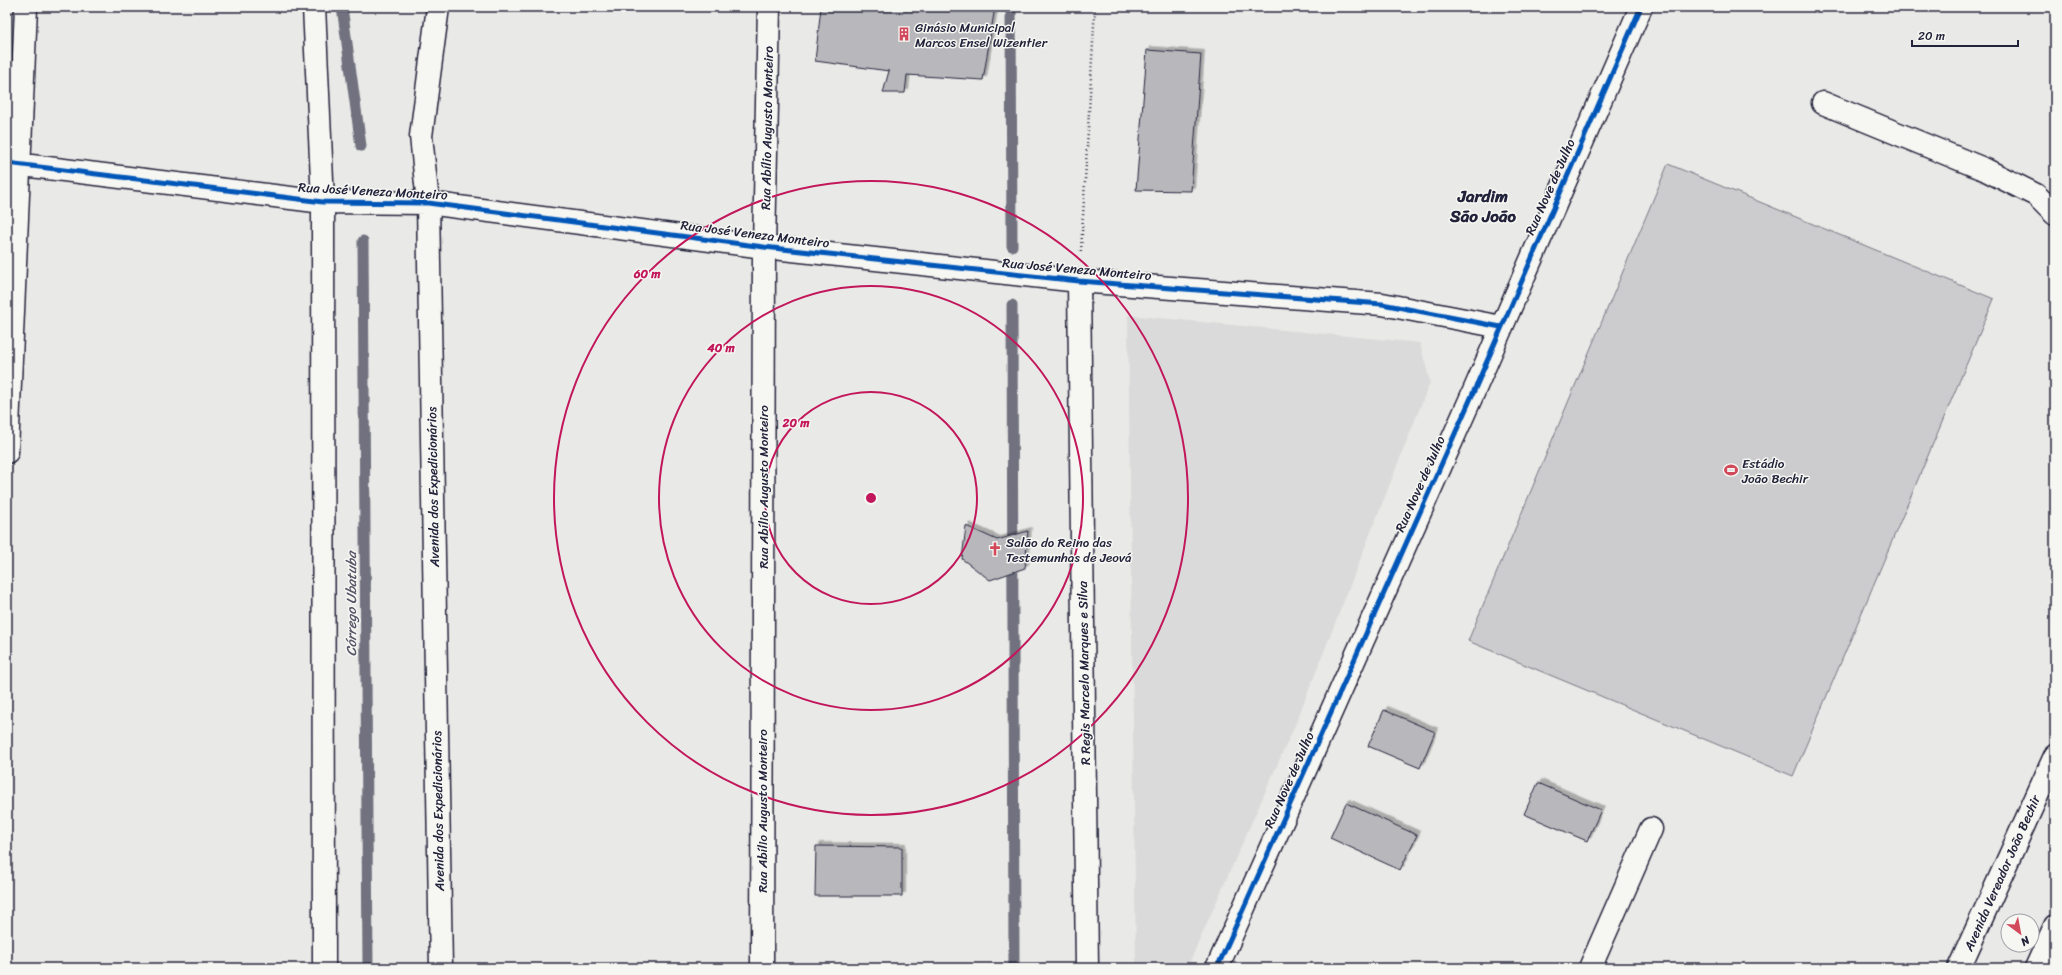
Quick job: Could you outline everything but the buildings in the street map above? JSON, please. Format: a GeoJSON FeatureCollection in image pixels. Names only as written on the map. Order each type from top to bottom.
{"type":"FeatureCollection","features":[{"type":"Feature","properties":{"kind":"street"},"geometry":{"type":"LineString","coordinates":[[7,452],[12,164],[26,7]]}},
{"type":"Feature","properties":{"kind":"street"},"geometry":{"type":"LineString","coordinates":[[314,7],[323,202],[324,968]]}},
{"type":"Feature","properties":{"kind":"street","name":"Avenida dos Expedicionários"},"geometry":{"type":"LineString","coordinates":[[438,7],[421,136],[428,203],[441,968]]}},
{"type":"Feature","properties":{"kind":"street","name":"Rua Abílio Augusto Monteiro"},"geometry":{"type":"LineString","coordinates":[[762,968],[764,247],[769,7]]}},
{"type":"Feature","properties":{"kind":"street","name":"Rua Nove de Julho"},"geometry":{"type":"LineString","coordinates":[[1217,968],[1641,7]]}},
{"type":"Feature","properties":{"kind":"street"},"geometry":{"type":"LineString","coordinates":[[1823,103],[1986,170],[2036,195],[2055,214]]}},
{"type":"Feature","properties":{"kind":"street","name":"Rua José Veneza Monteiro"},"geometry":{"type":"LineString","coordinates":[[12,164],[323,202],[428,203],[764,247],[1079,281],[1382,304],[1501,327]]}},
{"type":"Feature","properties":{"kind":"street","name":"R Regis Marcelo Marques e Silva"},"geometry":{"type":"LineString","coordinates":[[1079,281],[1087,968]]}},
{"type":"Feature","properties":{"kind":"street","name":"Avenida Vereador João Bechir"},"geometry":{"type":"LineString","coordinates":[[1959,968],[2055,756]]}},
{"type":"Feature","properties":{"kind":"street"},"geometry":{"type":"LineString","coordinates":[[1590,968],[1651,829]]}},
{"type":"Feature","properties":{"kind":"street"},"geometry":{"type":"LineString","coordinates":[[2036,968],[2055,926]]}},
{"type":"Feature","properties":{"kind":"path"},"geometry":{"type":"LineString","coordinates":[[1079,281],[1095,7]]}},
{"type":"Feature","properties":{"kind":"shaded area","name":"Estádio João Bechir"},"geometry":{"type":"Polygon","coordinates":[[[1668,164],[1994,299],[1793,776],[1468,641],[1668,164]]]}},
{"type":"Feature","properties":{"kind":"shaded area"},"geometry":{"type":"Polygon","coordinates":[[[1128,315],[1420,343],[1430,382],[1295,725],[1187,968],[1136,968],[1128,315]]]}},
{"type":"Feature","properties":{"kind":"waterway","name":"Córrego Ubatuba"},"geometry":{"type":"LineString","coordinates":[[342,7],[361,146]]}},
{"type":"Feature","properties":{"kind":"waterway"},"geometry":{"type":"LineString","coordinates":[[1011,7],[1012,246]]}},
{"type":"Feature","properties":{"kind":"waterway","name":"Córrego Ubatuba"},"geometry":{"type":"LineString","coordinates":[[363,241],[368,968]]}},
{"type":"Feature","properties":{"kind":"waterway"},"geometry":{"type":"LineString","coordinates":[[1012,305],[1014,968]]}},
{"type":"Feature","properties":{"kind":"cycle path"},"geometry":{"type":"LineString","coordinates":[[1217,968],[1474,391],[1641,7]]}},
{"type":"Feature","properties":{"kind":"cycle path"},"geometry":{"type":"LineString","coordinates":[[7,163],[323,202],[428,203],[764,247],[1079,281],[1382,304],[1501,327]]}},
{"type":"Feature","properties":{"kind":"place","name":"Ginásio Municipal Marcos Ensel Wizentier"},"geometry":{"type":"Point","coordinates":[904,34]}},
{"type":"Feature","properties":{"kind":"place","name":"Estádio João Bechir"},"geometry":{"type":"Point","coordinates":[1731,470]}},
{"type":"Feature","properties":{"kind":"place","name":"Salão do Reino das Testemunhas de Jeová"},"geometry":{"type":"Point","coordinates":[995,549]}},
{"type":"Feature","properties":{"kind":"district","name":"Jardim São João"},"geometry":{"type":"Point","coordinates":[1483,206]}}]}
